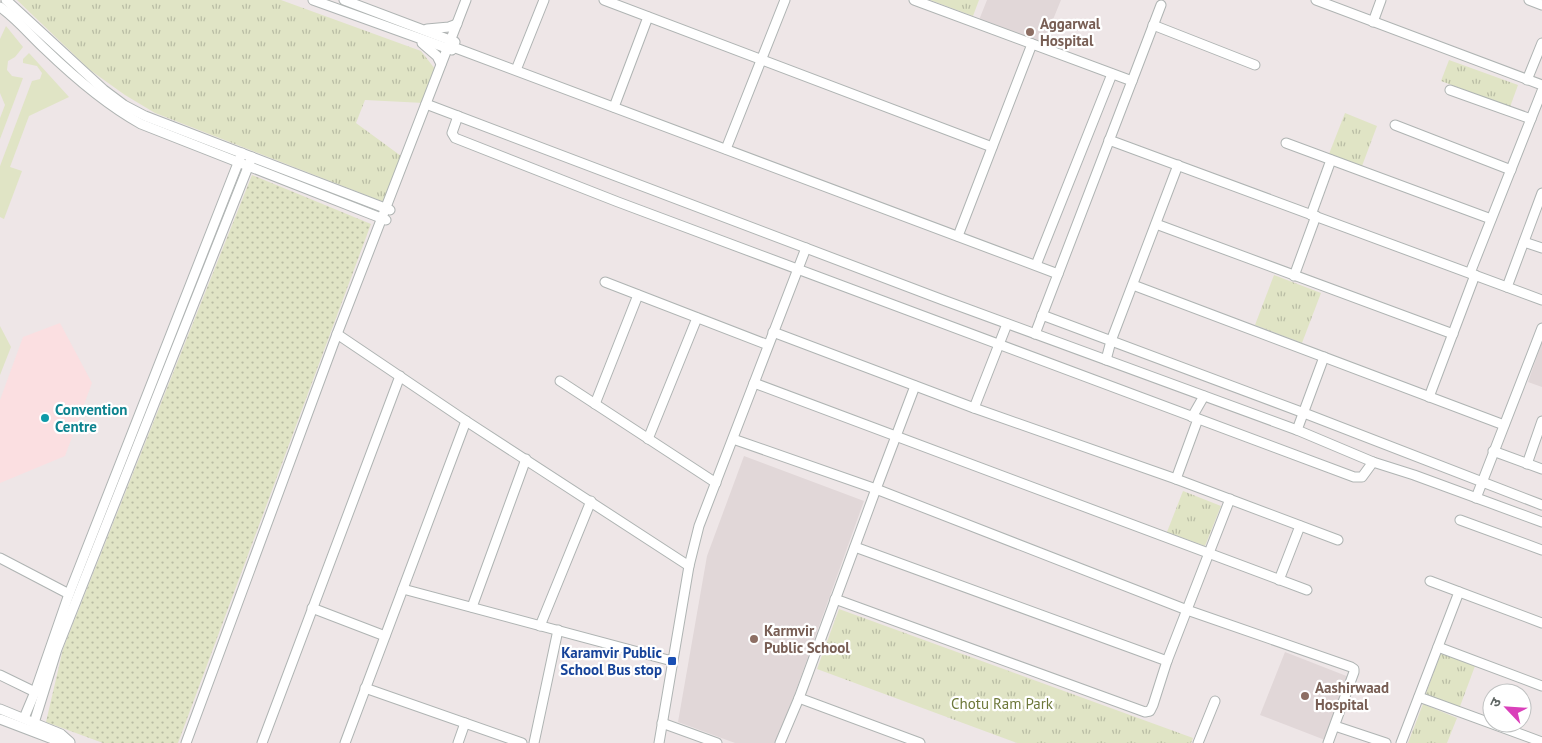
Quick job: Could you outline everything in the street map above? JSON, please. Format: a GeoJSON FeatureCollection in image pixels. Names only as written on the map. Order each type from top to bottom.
{"type":"FeatureCollection","features":[{"type":"Feature","properties":{"kind":"street"},"geometry":{"type":"LineString","coordinates":[[6,0],[104,90],[124,105],[146,116],[388,209]]}},
{"type":"Feature","properties":{"kind":"street"},"geometry":{"type":"LineString","coordinates":[[313,0],[452,45],[1058,274]]}},
{"type":"Feature","properties":{"kind":"street"},"geometry":{"type":"LineString","coordinates":[[344,0],[414,32],[437,56],[441,64]]}},
{"type":"Feature","properties":{"kind":"street"},"geometry":{"type":"LineString","coordinates":[[429,104],[441,64],[452,45],[466,0]]}},
{"type":"Feature","properties":{"kind":"street"},"geometry":{"type":"LineString","coordinates":[[186,743],[339,336],[471,0]]}},
{"type":"Feature","properties":{"kind":"street"},"geometry":{"type":"LineString","coordinates":[[516,70],[544,0]]}},
{"type":"Feature","properties":{"kind":"street"},"geometry":{"type":"LineString","coordinates":[[604,0],[992,147]]}},
{"type":"Feature","properties":{"kind":"street"},"geometry":{"type":"LineString","coordinates":[[726,149],[785,0]]}},
{"type":"Feature","properties":{"kind":"street"},"geometry":{"type":"LineString","coordinates":[[914,0],[1132,81]]}},
{"type":"Feature","properties":{"kind":"street"},"geometry":{"type":"LineString","coordinates":[[1316,0],[1542,85]]}},
{"type":"Feature","properties":{"kind":"street"},"geometry":{"type":"LineString","coordinates":[[1372,22],[1381,0]]}},
{"type":"Feature","properties":{"kind":"street"},"geometry":{"type":"LineString","coordinates":[[1529,0],[1542,5]]}},
{"type":"Feature","properties":{"kind":"street"},"geometry":{"type":"LineString","coordinates":[[1035,334],[1161,5]]}},
{"type":"Feature","properties":{"kind":"street"},"geometry":{"type":"LineString","coordinates":[[0,7],[66,68],[119,112],[141,124],[384,219]]}},
{"type":"Feature","properties":{"kind":"street"},"geometry":{"type":"LineString","coordinates":[[614,107],[648,17]]}},
{"type":"Feature","properties":{"kind":"street"},"geometry":{"type":"LineString","coordinates":[[414,32],[457,24]]}},
{"type":"Feature","properties":{"kind":"street"},"geometry":{"type":"LineString","coordinates":[[1153,25],[1255,65]]}},
{"type":"Feature","properties":{"kind":"street"},"geometry":{"type":"LineString","coordinates":[[1527,80],[1542,43]]}},
{"type":"Feature","properties":{"kind":"street"},"geometry":{"type":"LineString","coordinates":[[958,236],[1032,44]]}},
{"type":"Feature","properties":{"kind":"street"},"geometry":{"type":"LineString","coordinates":[[1036,265],[1112,74]]}},
{"type":"Feature","properties":{"kind":"street"},"geometry":{"type":"LineString","coordinates":[[1450,90],[1536,115]]}},
{"type":"Feature","properties":{"kind":"street"},"geometry":{"type":"LineString","coordinates":[[1429,396],[1453,334],[1491,219],[1536,115],[1542,91]]}},
{"type":"Feature","properties":{"kind":"street"},"geometry":{"type":"LineString","coordinates":[[429,104],[1007,324],[1297,430],[1373,462],[1542,522]]}},
{"type":"Feature","properties":{"kind":"street"},"geometry":{"type":"LineString","coordinates":[[458,116],[452,134],[455,138],[618,202],[1354,477],[1362,478],[1373,462]]}},
{"type":"Feature","properties":{"kind":"street"},"geometry":{"type":"LineString","coordinates":[[1395,125],[1511,170]]}},
{"type":"Feature","properties":{"kind":"street"},"geometry":{"type":"LineString","coordinates":[[1109,140],[1542,300]]}},
{"type":"Feature","properties":{"kind":"street"},"geometry":{"type":"LineString","coordinates":[[1286,143],[1491,219]]}},
{"type":"Feature","properties":{"kind":"street"},"geometry":{"type":"LineString","coordinates":[[24,718],[69,594],[242,153]]}},
{"type":"Feature","properties":{"kind":"street"},"geometry":{"type":"LineString","coordinates":[[34,722],[57,649],[252,157]]}},
{"type":"Feature","properties":{"kind":"street"},"geometry":{"type":"LineString","coordinates":[[1294,276],[1332,160]]}},
{"type":"Feature","properties":{"kind":"street"},"geometry":{"type":"LineString","coordinates":[[1106,360],[1178,165]]}},
{"type":"Feature","properties":{"kind":"street"},"geometry":{"type":"LineString","coordinates":[[1507,287],[1542,193]]}},
{"type":"Feature","properties":{"kind":"street"},"geometry":{"type":"LineString","coordinates":[[1156,224],[1453,334]]}},
{"type":"Feature","properties":{"kind":"street"},"geometry":{"type":"LineString","coordinates":[[1524,242],[1542,248]]}},
{"type":"Feature","properties":{"kind":"street"},"geometry":{"type":"LineString","coordinates":[[659,743],[689,566],[699,526],[806,248]]}},
{"type":"Feature","properties":{"kind":"street"},"geometry":{"type":"LineString","coordinates":[[605,282],[768,345]]}},
{"type":"Feature","properties":{"kind":"street"},"geometry":{"type":"LineString","coordinates":[[1133,285],[1504,424]]}},
{"type":"Feature","properties":{"kind":"street"},"geometry":{"type":"LineString","coordinates":[[594,404],[638,294]]}},
{"type":"Feature","properties":{"kind":"street"},"geometry":{"type":"LineString","coordinates":[[1042,315],[1304,412],[1542,505]]}},
{"type":"Feature","properties":{"kind":"street"},"geometry":{"type":"LineString","coordinates":[[648,439],[697,318]]}},
{"type":"Feature","properties":{"kind":"street"},"geometry":{"type":"LineString","coordinates":[[974,408],[1007,324]]}},
{"type":"Feature","properties":{"kind":"street"},"geometry":{"type":"LineString","coordinates":[[1476,498],[1542,328]]}},
{"type":"Feature","properties":{"kind":"street"},"geometry":{"type":"LineString","coordinates":[[773,332],[974,408],[1176,479],[1338,540]]}},
{"type":"Feature","properties":{"kind":"street"},"geometry":{"type":"LineString","coordinates":[[339,336],[689,566]]}},
{"type":"Feature","properties":{"kind":"street"},"geometry":{"type":"LineString","coordinates":[[192,743],[339,336]]}},
{"type":"Feature","properties":{"kind":"street"},"geometry":{"type":"LineString","coordinates":[[1297,430],[1324,357]]}},
{"type":"Feature","properties":{"kind":"street"},"geometry":{"type":"LineString","coordinates":[[262,743],[400,376]]}},
{"type":"Feature","properties":{"kind":"street"},"geometry":{"type":"LineString","coordinates":[[560,382],[716,483]]}},
{"type":"Feature","properties":{"kind":"street"},"geometry":{"type":"LineString","coordinates":[[754,383],[1307,590]]}},
{"type":"Feature","properties":{"kind":"street"},"geometry":{"type":"LineString","coordinates":[[780,743],[799,698],[915,386]]}},
{"type":"Feature","properties":{"kind":"street"},"geometry":{"type":"LineString","coordinates":[[1176,479],[1204,396]]}},
{"type":"Feature","properties":{"kind":"street"},"geometry":{"type":"LineString","coordinates":[[345,743],[466,421]]}},
{"type":"Feature","properties":{"kind":"street"},"geometry":{"type":"LineString","coordinates":[[1527,464],[1542,421]]}},
{"type":"Feature","properties":{"kind":"street"},"geometry":{"type":"LineString","coordinates":[[733,439],[876,489],[1187,610],[1351,667],[1354,669],[1354,672],[1328,743]]}},
{"type":"Feature","properties":{"kind":"street"},"geometry":{"type":"LineString","coordinates":[[1493,451],[1542,469]]}},
{"type":"Feature","properties":{"kind":"street"},"geometry":{"type":"LineString","coordinates":[[472,608],[526,460]]}},
{"type":"Feature","properties":{"kind":"street"},"geometry":{"type":"LineString","coordinates":[[835,599],[1142,712],[1150,711],[1167,661],[1230,499]]}},
{"type":"Feature","properties":{"kind":"street"},"geometry":{"type":"LineString","coordinates":[[540,626],[591,502]]}},
{"type":"Feature","properties":{"kind":"street"},"geometry":{"type":"LineString","coordinates":[[1460,520],[1542,550]]}},
{"type":"Feature","properties":{"kind":"street"},"geometry":{"type":"LineString","coordinates":[[1279,580],[1300,526]]}},
{"type":"Feature","properties":{"kind":"street"},"geometry":{"type":"LineString","coordinates":[[855,547],[1167,661]]}},
{"type":"Feature","properties":{"kind":"street"},"geometry":{"type":"LineString","coordinates":[[0,558],[69,594]]}},
{"type":"Feature","properties":{"kind":"street"},"geometry":{"type":"LineString","coordinates":[[1430,581],[1542,623]]}},
{"type":"Feature","properties":{"kind":"street"},"geometry":{"type":"LineString","coordinates":[[403,589],[672,661]]}},
{"type":"Feature","properties":{"kind":"street"},"geometry":{"type":"LineString","coordinates":[[1401,743],[1459,592]]}},
{"type":"Feature","properties":{"kind":"street"},"geometry":{"type":"LineString","coordinates":[[312,608],[385,636]]}},
{"type":"Feature","properties":{"kind":"street"},"geometry":{"type":"LineString","coordinates":[[534,743],[558,630]]}},
{"type":"Feature","properties":{"kind":"street"},"geometry":{"type":"LineString","coordinates":[[1438,647],[1542,686]]}},
{"type":"Feature","properties":{"kind":"street"},"geometry":{"type":"LineString","coordinates":[[0,675],[35,692]]}},
{"type":"Feature","properties":{"kind":"street"},"geometry":{"type":"LineString","coordinates":[[365,688],[522,743]]}},
{"type":"Feature","properties":{"kind":"street"},"geometry":{"type":"LineString","coordinates":[[1419,697],[1542,742]]}},
{"type":"Feature","properties":{"kind":"street"},"geometry":{"type":"LineString","coordinates":[[799,698],[920,743]]}},
{"type":"Feature","properties":{"kind":"street"},"geometry":{"type":"LineString","coordinates":[[1198,743],[1215,701]]}},
{"type":"Feature","properties":{"kind":"street"},"geometry":{"type":"LineString","coordinates":[[0,709],[62,734],[68,743]]}},
{"type":"Feature","properties":{"kind":"street"},"geometry":{"type":"LineString","coordinates":[[0,719],[68,743]]}},
{"type":"Feature","properties":{"kind":"street"},"geometry":{"type":"LineString","coordinates":[[662,723],[717,743]]}},
{"type":"Feature","properties":{"kind":"street"},"geometry":{"type":"LineString","coordinates":[[458,743],[465,724]]}},
{"type":"Feature","properties":{"kind":"street"},"geometry":{"type":"LineString","coordinates":[[1335,726],[1386,743]]}},
{"type":"Feature","properties":{"kind":"shaded area","name":"Aggarwal Hospital"},"geometry":{"type":"Polygon","coordinates":[[[987,0],[1061,0],[1043,44],[979,20],[987,0]]]}},
{"type":"Feature","properties":{"kind":"shaded area"},"geometry":{"type":"Polygon","coordinates":[[[60,323],[92,383],[65,456],[0,483],[0,400],[23,337],[60,323]]]}},
{"type":"Feature","properties":{"kind":"shaded area"},"geometry":{"type":"Polygon","coordinates":[[[1542,342],[1542,387],[1528,382],[1542,342]]]}},
{"type":"Feature","properties":{"kind":"shaded area","name":"Karmvir Public School"},"geometry":{"type":"Polygon","coordinates":[[[744,456],[864,501],[777,743],[735,743],[678,722],[707,556],[744,456]]]}},
{"type":"Feature","properties":{"kind":"shaded area","name":"Aashirwaad Hospital"},"geometry":{"type":"Polygon","coordinates":[[[1285,652],[1349,677],[1325,740],[1260,715],[1285,652]]]}},
{"type":"Feature","properties":{"kind":"green space"},"geometry":{"type":"Polygon","coordinates":[[[17,0],[281,0],[421,51],[435,69],[424,103],[365,100],[356,123],[401,156],[384,202],[155,113],[125,95],[90,70],[17,0]]]}},
{"type":"Feature","properties":{"kind":"green space"},"geometry":{"type":"Polygon","coordinates":[[[930,0],[979,0],[973,16],[930,0]]]}},
{"type":"Feature","properties":{"kind":"green space"},"geometry":{"type":"Polygon","coordinates":[[[6,26],[23,47],[15,57],[8,61],[7,70],[12,76],[23,78],[0,139],[0,118],[5,105],[0,93],[0,39],[6,26]]]}},
{"type":"Feature","properties":{"kind":"green space"},"geometry":{"type":"Polygon","coordinates":[[[29,53],[69,97],[29,116],[10,167],[22,171],[4,219],[0,217],[0,166],[32,81],[40,79],[42,73],[37,66],[23,63],[23,59],[29,53]]]}},
{"type":"Feature","properties":{"kind":"green space"},"geometry":{"type":"Polygon","coordinates":[[[1449,60],[1518,85],[1510,107],[1441,81],[1449,60]]]}},
{"type":"Feature","properties":{"kind":"green space"},"geometry":{"type":"Polygon","coordinates":[[[1345,113],[1377,126],[1362,166],[1329,154],[1345,113]]]}},
{"type":"Feature","properties":{"kind":"green space"},"geometry":{"type":"Polygon","coordinates":[[[252,175],[371,224],[178,743],[103,743],[46,722],[63,649],[252,175]]]}},
{"type":"Feature","properties":{"kind":"green space"},"geometry":{"type":"Polygon","coordinates":[[[1274,275],[1321,293],[1302,343],[1255,325],[1274,275]]]}},
{"type":"Feature","properties":{"kind":"green space"},"geometry":{"type":"Polygon","coordinates":[[[0,326],[11,347],[0,375],[0,326]]]}},
{"type":"Feature","properties":{"kind":"green space"},"geometry":{"type":"Polygon","coordinates":[[[1183,491],[1221,506],[1205,546],[1167,532],[1183,491]]]}},
{"type":"Feature","properties":{"kind":"green space","name":"Chotu Ram Park"},"geometry":{"type":"Polygon","coordinates":[[[839,609],[1193,738],[1191,743],[1017,743],[817,669],[839,609]]]}},
{"type":"Feature","properties":{"kind":"green space"},"geometry":{"type":"Polygon","coordinates":[[[1441,653],[1475,666],[1459,709],[1425,696],[1441,653]]]}},
{"type":"Feature","properties":{"kind":"green space"},"geometry":{"type":"Polygon","coordinates":[[[1423,704],[1457,718],[1447,743],[1408,743],[1423,704]]]}},
{"type":"Feature","properties":{"kind":"place","name":"Aggarwal Hospital"},"geometry":{"type":"Point","coordinates":[1030,32]}},
{"type":"Feature","properties":{"kind":"place","name":"Convention Centre"},"geometry":{"type":"Point","coordinates":[45,418]}},
{"type":"Feature","properties":{"kind":"place","name":"Karmvir Public School"},"geometry":{"type":"Point","coordinates":[754,639]}},
{"type":"Feature","properties":{"kind":"place","name":"Karamvir Public School Bus stop"},"geometry":{"type":"Point","coordinates":[672,661]}},
{"type":"Feature","properties":{"kind":"place","name":"Aashirwaad Hospital"},"geometry":{"type":"Point","coordinates":[1305,696]}}]}
